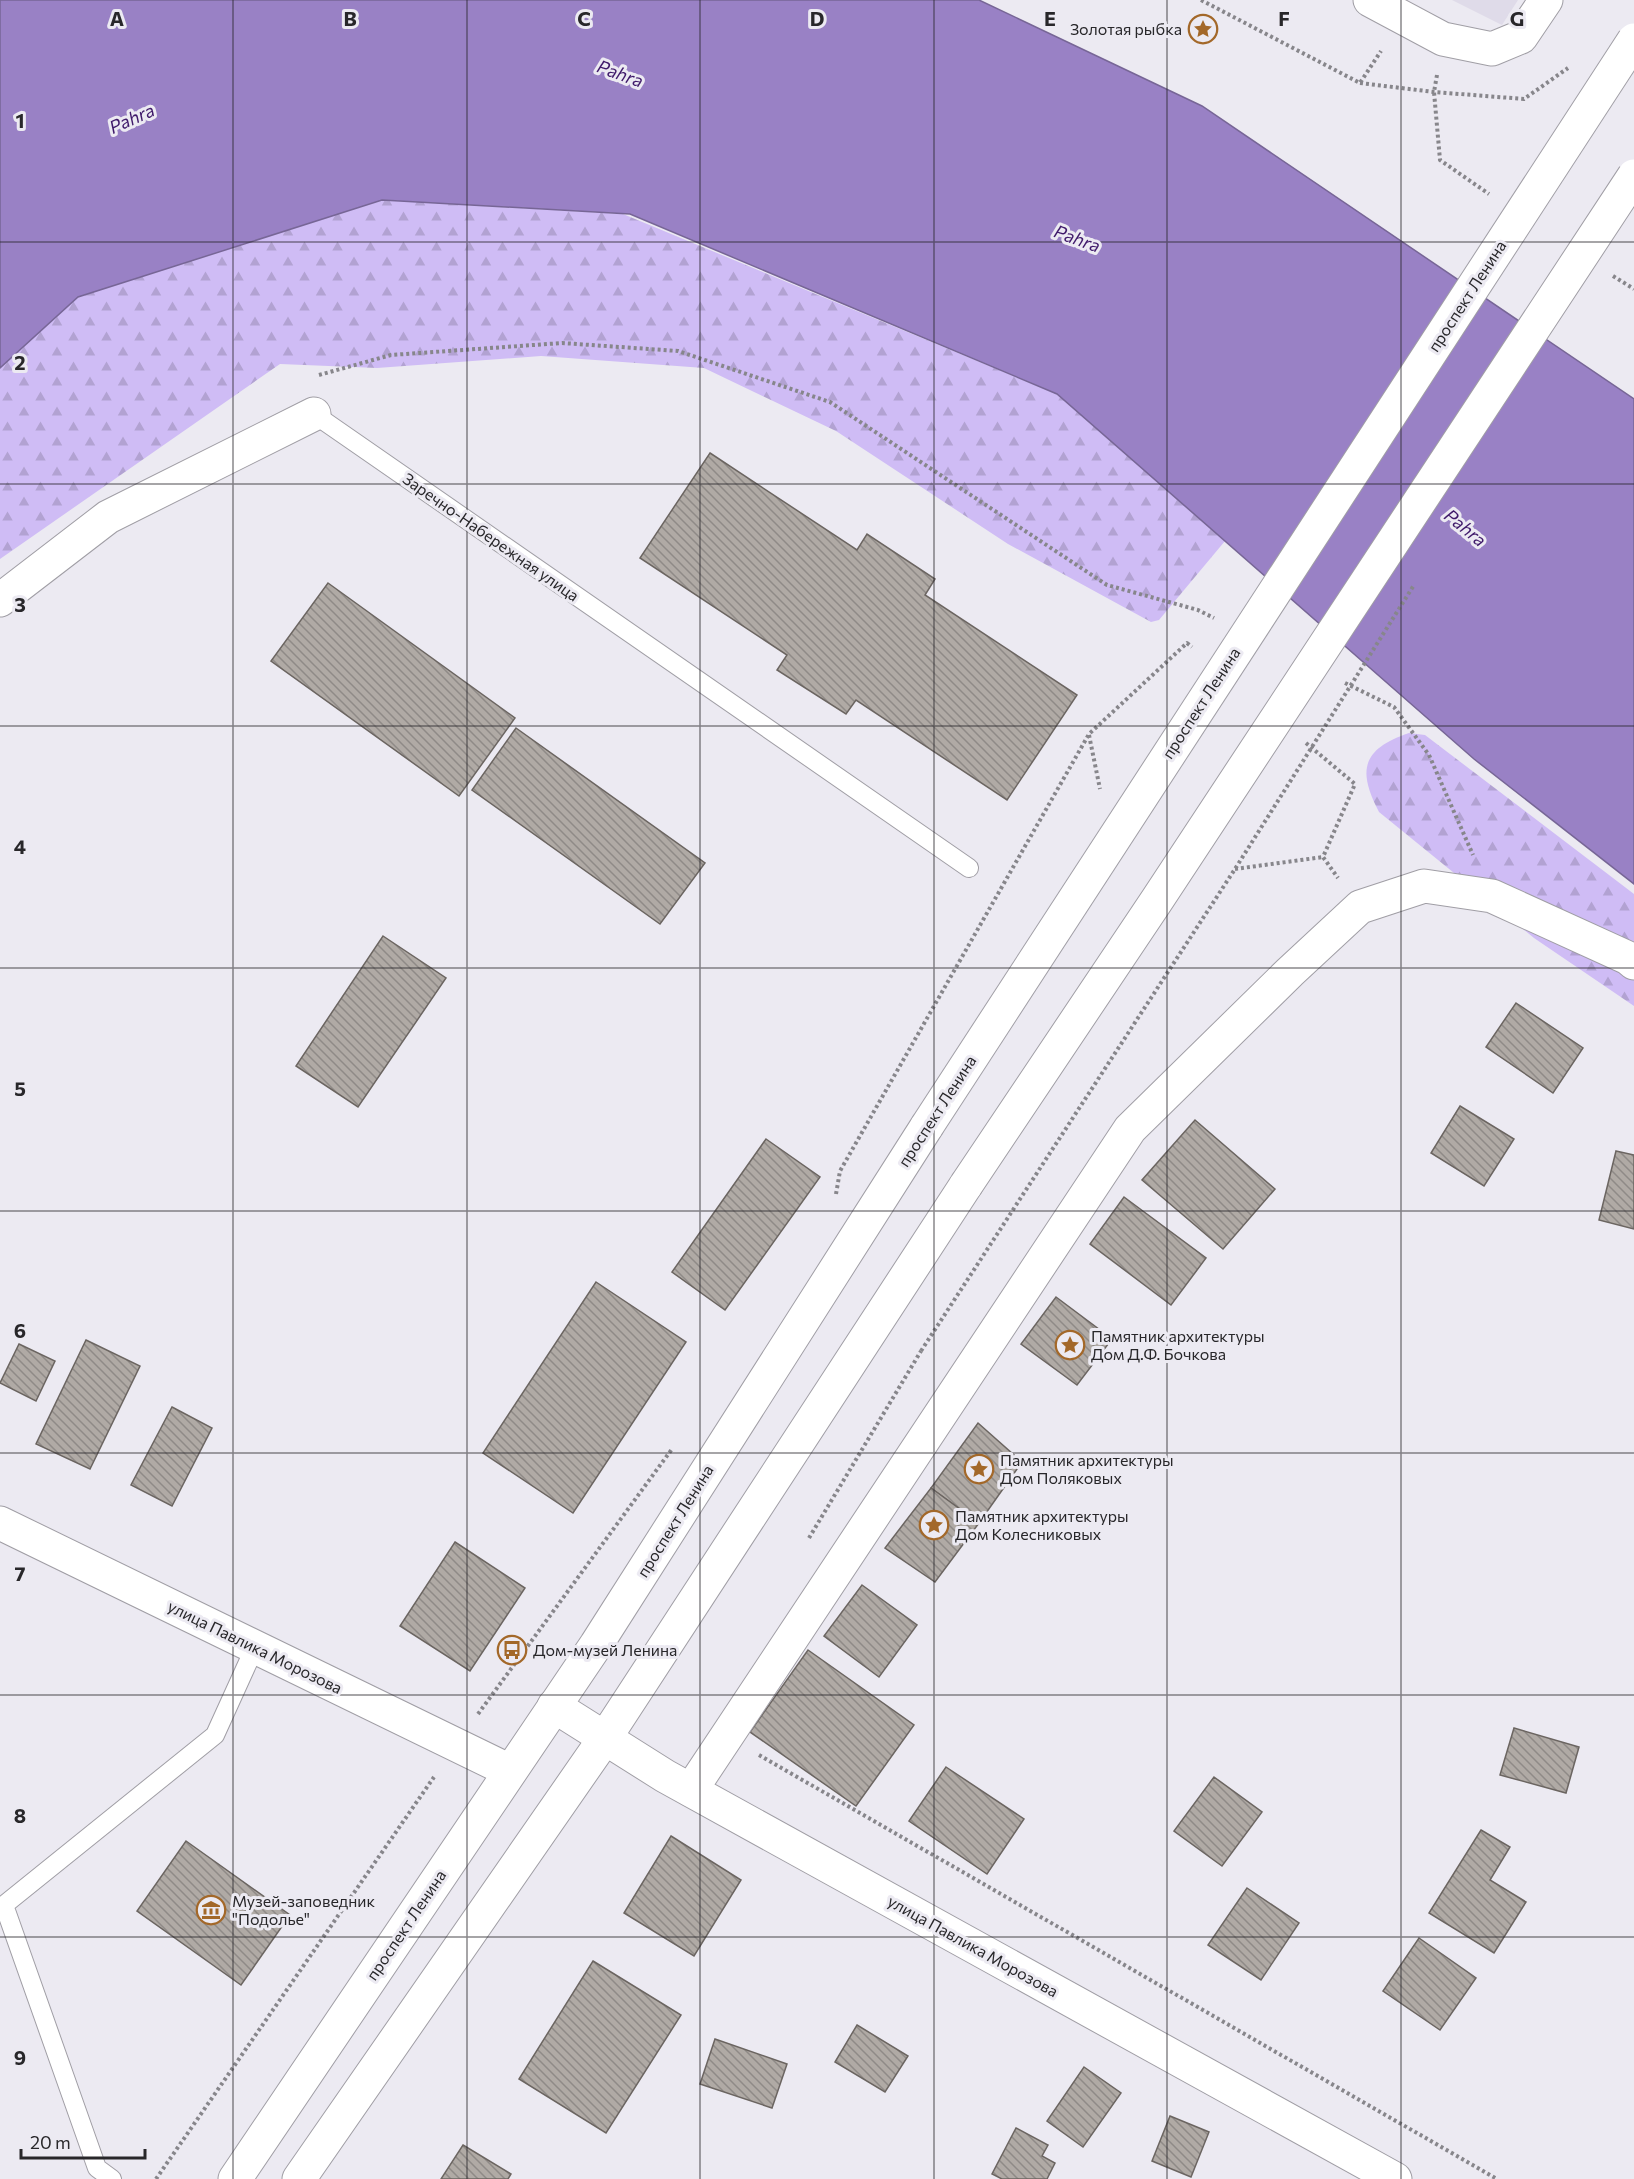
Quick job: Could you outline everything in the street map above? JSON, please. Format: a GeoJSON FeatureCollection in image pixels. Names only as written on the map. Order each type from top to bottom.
{"type":"FeatureCollection","features":[{"type":"Feature","properties":{"kind":"main road"},"geometry":{"type":"LineString","coordinates":[[1370,0],[1443,39],[1492,49],[1521,37],[1546,0]]}},
{"type":"Feature","properties":{"kind":"main road","name":"проспект Ленина"},"geometry":{"type":"LineString","coordinates":[[236,2179],[596,1645],[927,1126],[1634,40]]}},
{"type":"Feature","properties":{"kind":"main road"},"geometry":{"type":"LineString","coordinates":[[299,2179],[605,1738],[966,1185],[1634,176]]}},
{"type":"Feature","properties":{"kind":"main road"},"geometry":{"type":"LineString","coordinates":[[0,600],[108,517],[301,421]]}},
{"type":"Feature","properties":{"kind":"main road"},"geometry":{"type":"LineString","coordinates":[[691,1790],[1130,1129],[1290,972],[1360,907],[1424,886],[1492,896],[1628,958],[1634,963]]}},
{"type":"Feature","properties":{"kind":"main road","name":"улица Павлика Морозова"},"geometry":{"type":"LineString","coordinates":[[0,1522],[510,1771]]}},
{"type":"Feature","properties":{"kind":"main road","name":"улица Павлика Морозова"},"geometry":{"type":"LineString","coordinates":[[554,1706],[665,1776],[1395,2179]]}},
{"type":"Feature","properties":{"kind":"lane","name":"Заречно-Набережная улица"},"geometry":{"type":"LineString","coordinates":[[301,421],[969,868]]}},
{"type":"Feature","properties":{"kind":"lane"},"geometry":{"type":"LineString","coordinates":[[112,2179],[98,2168],[4,1905],[215,1735],[255,1647]]}},
{"type":"Feature","properties":{"kind":"path"},"geometry":{"type":"LineString","coordinates":[[1201,0],[1209,2],[1360,82],[1434,92],[1524,99],[1572,65]]}},
{"type":"Feature","properties":{"kind":"path"},"geometry":{"type":"LineString","coordinates":[[1360,82],[1403,17]]}},
{"type":"Feature","properties":{"kind":"path"},"geometry":{"type":"LineString","coordinates":[[1609,277],[1615,267]]}},
{"type":"Feature","properties":{"kind":"path"},"geometry":{"type":"LineString","coordinates":[[301,421],[292,397],[319,375],[391,355],[562,343],[678,351],[830,402],[1107,585],[1198,610],[1219,620]]}},
{"type":"Feature","properties":{"kind":"path"},"geometry":{"type":"LineString","coordinates":[[921,1351],[1235,869],[1419,578]]}},
{"type":"Feature","properties":{"kind":"path"},"geometry":{"type":"LineString","coordinates":[[1344,682],[1394,707],[1429,755],[1492,896]]}},
{"type":"Feature","properties":{"kind":"path"},"geometry":{"type":"LineString","coordinates":[[1089,734],[1101,797]]}},
{"type":"Feature","properties":{"kind":"path"},"geometry":{"type":"LineString","coordinates":[[1235,869],[1323,858]]}},
{"type":"Feature","properties":{"kind":"path"},"geometry":{"type":"LineString","coordinates":[[726,1736],[1497,2179]]}},
{"type":"Feature","properties":{"kind":"path"},"geometry":{"type":"LineString","coordinates":[[156,2179],[456,1745]]}},
{"type":"Feature","properties":{"kind":"shaded area"},"geometry":{"type":"Polygon","coordinates":[[[1452,0],[1518,0],[1502,25],[1452,0]]]}},
{"type":"Feature","properties":{"kind":"green space"},"geometry":{"type":"Polygon","coordinates":[[[382,200],[623,214],[1057,394],[1225,541],[1159,620],[1151,622],[1008,544],[836,431],[704,368],[541,356],[377,368],[280,364],[0,559],[0,368],[78,297],[382,200]]]}},
{"type":"Feature","properties":{"kind":"green space"},"geometry":{"type":"Polygon","coordinates":[[[1409,733],[1425,735],[1634,894],[1634,1006],[1534,938],[1379,812],[1368,784],[1366,773],[1368,763],[1381,746],[1409,733]]]}},
{"type":"Feature","properties":{"kind":"water","name":"Pahra"},"geometry":{"type":"Polygon","coordinates":[[[0,0],[979,0],[1202,106],[1634,399],[1634,884],[1474,759],[1057,394],[630,214],[382,200],[78,297],[0,368],[0,0]]]}},
{"type":"Feature","properties":{"kind":"building"},"geometry":{"type":"Polygon","coordinates":[[[710,453],[857,550],[867,534],[935,579],[925,595],[1077,695],[1007,800],[856,700],[846,714],[777,670],[787,655],[640,558],[710,453]]]}},
{"type":"Feature","properties":{"kind":"building"},"geometry":{"type":"Polygon","coordinates":[[[328,583],[515,718],[459,796],[271,661],[328,583]]]}},
{"type":"Feature","properties":{"kind":"building"},"geometry":{"type":"Polygon","coordinates":[[[516,728],[705,863],[660,924],[472,790],[516,728]]]}},
{"type":"Feature","properties":{"kind":"building"},"geometry":{"type":"Polygon","coordinates":[[[383,936],[446,978],[358,1107],[296,1066],[383,936]]]}},
{"type":"Feature","properties":{"kind":"building"},"geometry":{"type":"Polygon","coordinates":[[[1516,1003],[1583,1048],[1553,1093],[1486,1047],[1516,1003]]]}},
{"type":"Feature","properties":{"kind":"building"},"geometry":{"type":"Polygon","coordinates":[[[1460,1106],[1514,1139],[1484,1186],[1431,1153],[1460,1106]]]}},
{"type":"Feature","properties":{"kind":"building"},"geometry":{"type":"Polygon","coordinates":[[[1195,1120],[1275,1189],[1223,1249],[1142,1180],[1195,1120]]]}},
{"type":"Feature","properties":{"kind":"building"},"geometry":{"type":"Polygon","coordinates":[[[766,1139],[820,1177],[725,1310],[672,1272],[766,1139]]]}},
{"type":"Feature","properties":{"kind":"building"},"geometry":{"type":"Polygon","coordinates":[[[1616,1151],[1634,1155],[1634,1229],[1599,1220],[1616,1151]]]}},
{"type":"Feature","properties":{"kind":"building"},"geometry":{"type":"Polygon","coordinates":[[[1124,1197],[1206,1258],[1171,1305],[1090,1244],[1124,1197]]]}},
{"type":"Feature","properties":{"kind":"building"},"geometry":{"type":"Polygon","coordinates":[[[596,1282],[686,1342],[573,1513],[483,1453],[596,1282]]]}},
{"type":"Feature","properties":{"kind":"building"},"geometry":{"type":"Polygon","coordinates":[[[1056,1297],[1112,1339],[1077,1385],[1021,1344],[1056,1297]]]}},
{"type":"Feature","properties":{"kind":"building"},"geometry":{"type":"Polygon","coordinates":[[[86,1340],[140,1366],[90,1469],[36,1444],[86,1340]]]}},
{"type":"Feature","properties":{"kind":"building"},"geometry":{"type":"Polygon","coordinates":[[[19,1344],[55,1361],[36,1401],[0,1383],[19,1344]]]}},
{"type":"Feature","properties":{"kind":"building"},"geometry":{"type":"Polygon","coordinates":[[[172,1407],[212,1428],[172,1506],[131,1485],[172,1407]]]}},
{"type":"Feature","properties":{"kind":"building"},"geometry":{"type":"Polygon","coordinates":[[[978,1423],[1022,1462],[979,1523],[931,1488],[978,1423]]]}},
{"type":"Feature","properties":{"kind":"building"},"geometry":{"type":"Polygon","coordinates":[[[931,1488],[979,1523],[935,1582],[885,1548],[931,1488]]]}},
{"type":"Feature","properties":{"kind":"building"},"geometry":{"type":"Polygon","coordinates":[[[455,1542],[525,1588],[470,1671],[400,1626],[455,1542]]]}},
{"type":"Feature","properties":{"kind":"building"},"geometry":{"type":"Polygon","coordinates":[[[862,1585],[917,1625],[879,1677],[824,1636],[862,1585]]]}},
{"type":"Feature","properties":{"kind":"building"},"geometry":{"type":"Polygon","coordinates":[[[808,1650],[914,1725],[856,1806],[750,1732],[808,1650]]]}},
{"type":"Feature","properties":{"kind":"building"},"geometry":{"type":"Polygon","coordinates":[[[1514,1728],[1579,1747],[1566,1793],[1500,1775],[1514,1728]]]}},
{"type":"Feature","properties":{"kind":"building"},"geometry":{"type":"Polygon","coordinates":[[[946,1767],[1024,1819],[987,1874],[909,1821],[946,1767]]]}},
{"type":"Feature","properties":{"kind":"building"},"geometry":{"type":"Polygon","coordinates":[[[1214,1777],[1262,1812],[1222,1866],[1174,1831],[1214,1777]]]}},
{"type":"Feature","properties":{"kind":"building"},"geometry":{"type":"Polygon","coordinates":[[[1481,1830],[1510,1847],[1490,1880],[1526,1902],[1494,1953],[1429,1913],[1481,1830]]]}},
{"type":"Feature","properties":{"kind":"building"},"geometry":{"type":"Polygon","coordinates":[[[671,1836],[741,1880],[694,1956],[624,1913],[671,1836]]]}},
{"type":"Feature","properties":{"kind":"building"},"geometry":{"type":"Polygon","coordinates":[[[186,1841],[290,1915],[241,1985],[137,1911],[186,1841]]]}},
{"type":"Feature","properties":{"kind":"building"},"geometry":{"type":"Polygon","coordinates":[[[1247,1888],[1299,1923],[1261,1980],[1208,1945],[1247,1888]]]}},
{"type":"Feature","properties":{"kind":"building"},"geometry":{"type":"Polygon","coordinates":[[[1419,1938],[1476,1978],[1440,2030],[1383,1991],[1419,1938]]]}},
{"type":"Feature","properties":{"kind":"building"},"geometry":{"type":"Polygon","coordinates":[[[593,1961],[681,2015],[606,2133],[519,2079],[593,1961]]]}},
{"type":"Feature","properties":{"kind":"building"},"geometry":{"type":"Polygon","coordinates":[[[857,2025],[908,2056],[885,2092],[835,2062],[857,2025]]]}},
{"type":"Feature","properties":{"kind":"building"},"geometry":{"type":"Polygon","coordinates":[[[715,2039],[787,2064],[772,2108],[700,2084],[715,2039]]]}},
{"type":"Feature","properties":{"kind":"building"},"geometry":{"type":"Polygon","coordinates":[[[1084,2067],[1121,2093],[1083,2147],[1047,2121],[1084,2067]]]}},
{"type":"Feature","properties":{"kind":"building"},"geometry":{"type":"Polygon","coordinates":[[[1170,2116],[1209,2132],[1191,2177],[1152,2161],[1170,2116]]]}},
{"type":"Feature","properties":{"kind":"building"},"geometry":{"type":"Polygon","coordinates":[[[1016,2128],[1048,2145],[1042,2156],[1055,2163],[1047,2179],[1002,2179],[992,2174],[1016,2128]]]}},
{"type":"Feature","properties":{"kind":"building"},"geometry":{"type":"Polygon","coordinates":[[[463,2145],[511,2174],[508,2179],[441,2179],[463,2145]]]}},
{"type":"Feature","properties":{"kind":"place","name":"Золотая рыбка"},"geometry":{"type":"Point","coordinates":[1203,29]}},
{"type":"Feature","properties":{"kind":"place","name":"Памятник архитектуры Дом Д.Ф. Бочкова"},"geometry":{"type":"Point","coordinates":[1070,1345]}},
{"type":"Feature","properties":{"kind":"place","name":"Памятник архитектуры Дом Поляковых"},"geometry":{"type":"Point","coordinates":[979,1469]}},
{"type":"Feature","properties":{"kind":"place","name":"Памятник архитектуры Дом Колесниковых"},"geometry":{"type":"Point","coordinates":[934,1525]}},
{"type":"Feature","properties":{"kind":"place","name":"Дом-музей Ленина"},"geometry":{"type":"Point","coordinates":[512,1650]}},
{"type":"Feature","properties":{"kind":"place","name":"Музей-заповедник \"Подолье\""},"geometry":{"type":"Point","coordinates":[211,1910]}}]}
